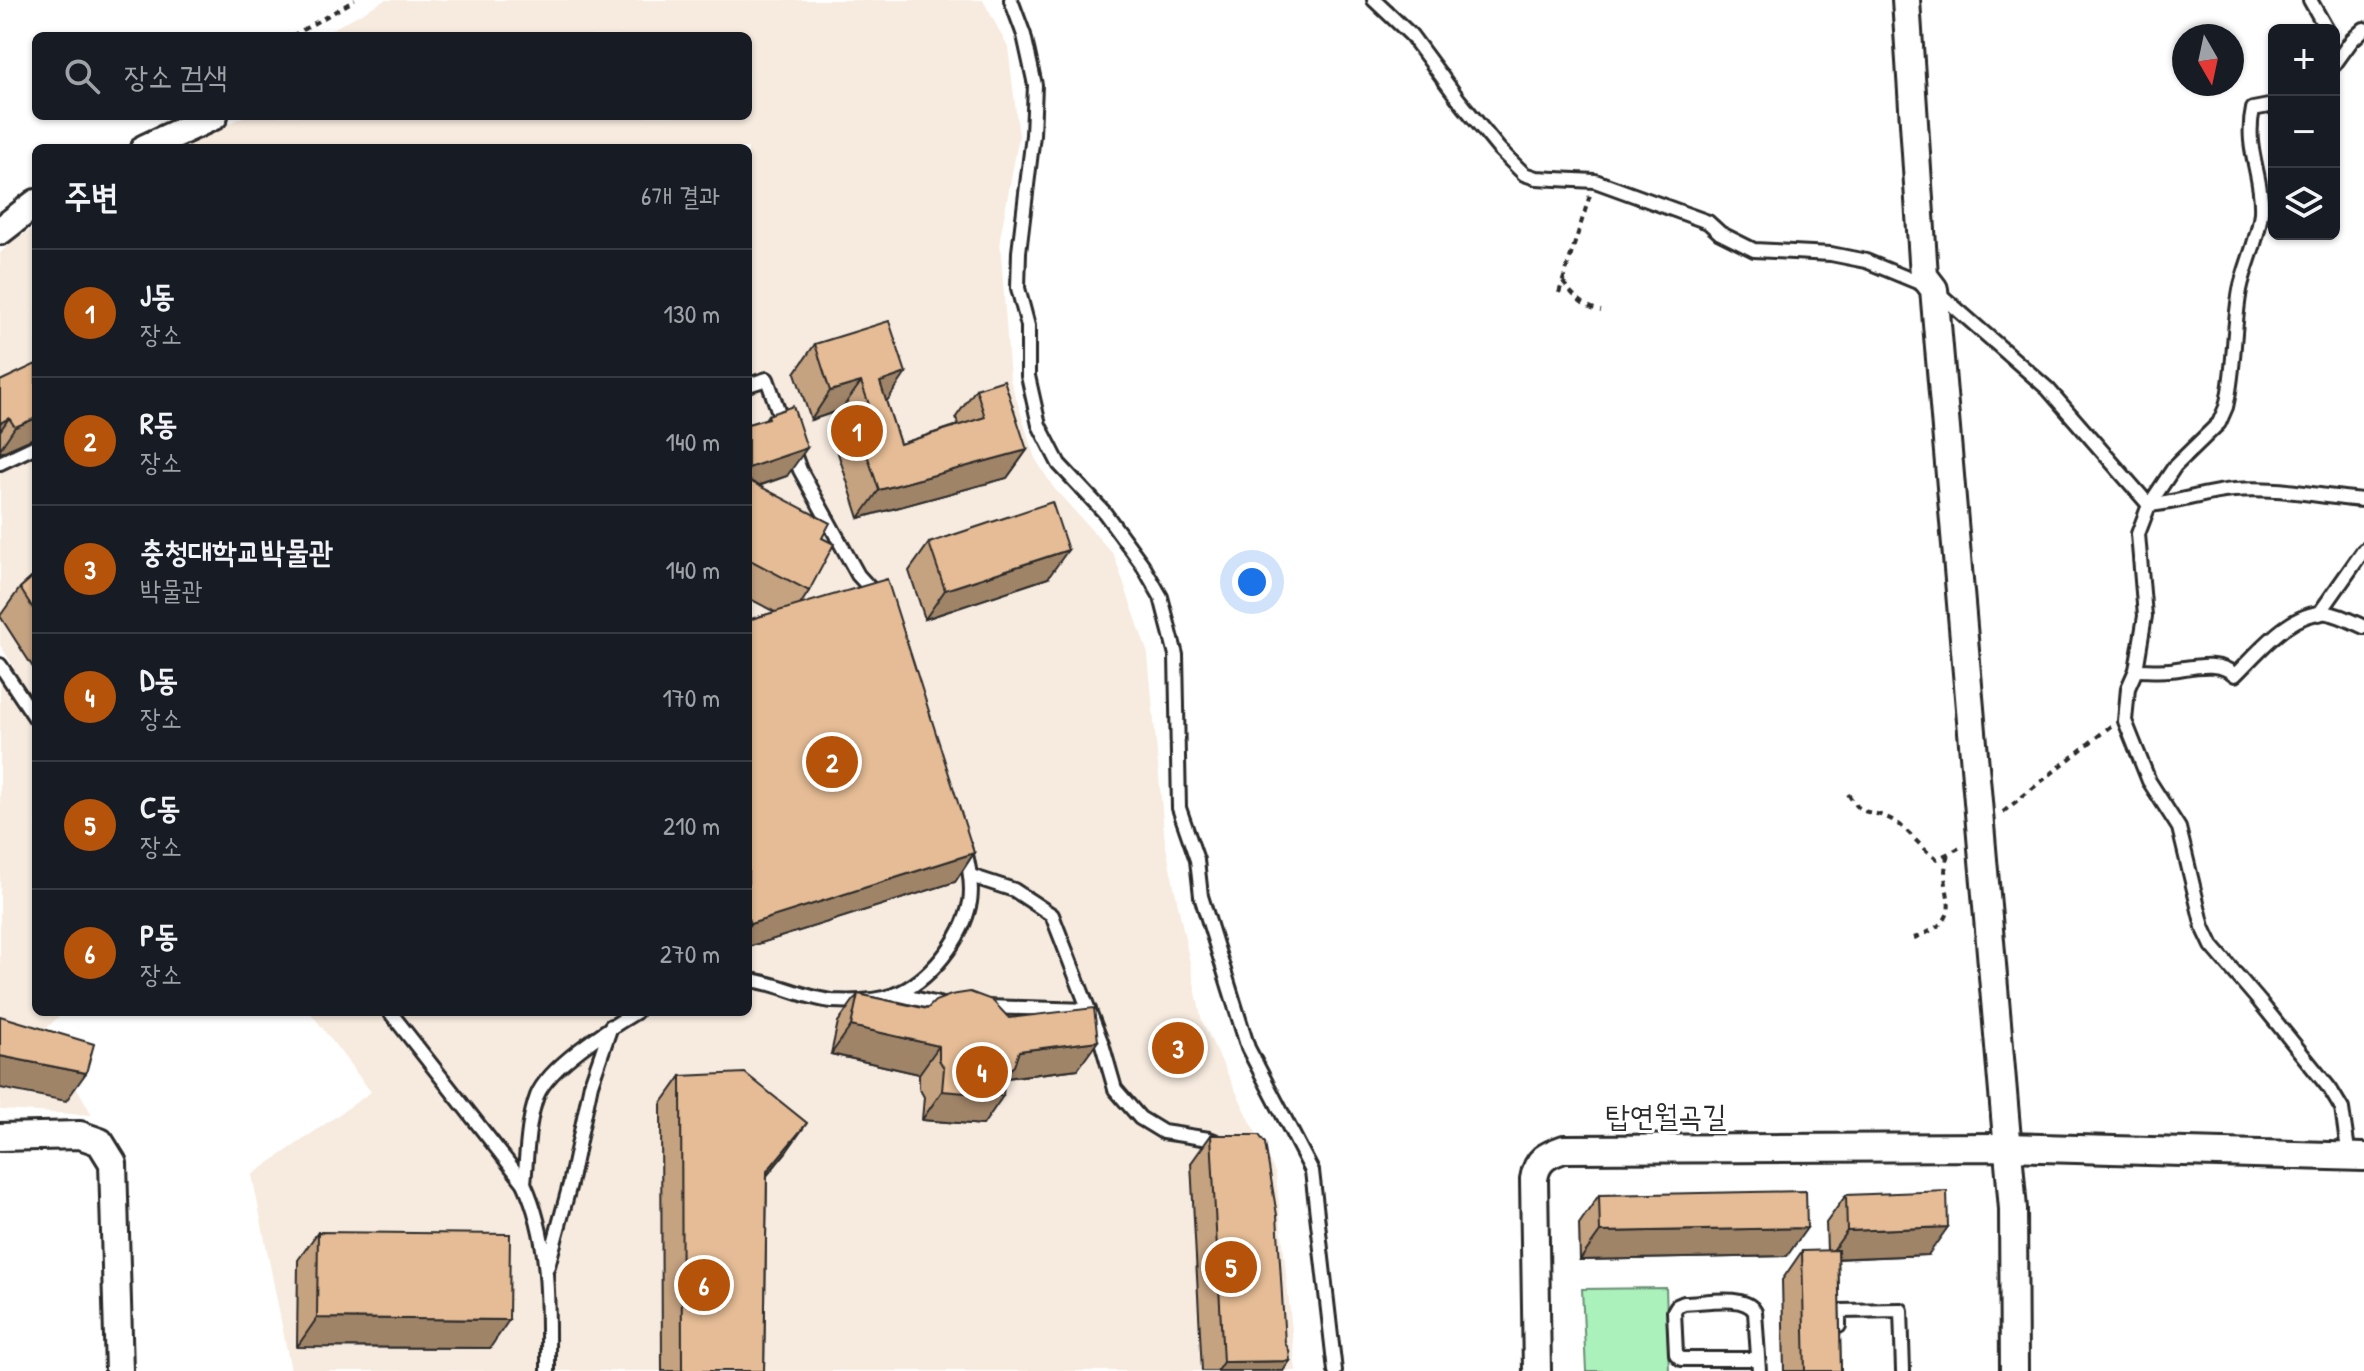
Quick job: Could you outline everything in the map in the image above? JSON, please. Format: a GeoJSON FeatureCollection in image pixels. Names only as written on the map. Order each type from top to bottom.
{"type":"FeatureCollection","features":[{"type":"Feature","properties":{"kind":"street"},"geometry":{"type":"LineString","coordinates":[[1906,0],[1924,276],[1934,289],[2013,1209],[2014,1371]]}},
{"type":"Feature","properties":{"kind":"street"},"geometry":{"type":"LineString","coordinates":[[154,144],[205,120]]}},
{"type":"Feature","properties":{"kind":"street"},"geometry":{"type":"LineString","coordinates":[[0,231],[32,206]]}},
{"type":"Feature","properties":{"kind":"street"},"geometry":{"type":"LineString","coordinates":[[0,1137],[80,1135],[100,1142],[113,1163],[119,1371]]}},
{"type":"Feature","properties":{"kind":"street","name":"탑연월곡길"},"geometry":{"type":"LineString","coordinates":[[1537,1371],[1534,1179],[1536,1166],[1545,1156],[1564,1149],[2007,1147],[2356,1157]]}},
{"type":"Feature","properties":{"kind":"lane"},"geometry":{"type":"LineString","coordinates":[[1011,0],[1024,35],[1035,85],[1018,288],[1028,326],[1028,376],[1039,425],[1059,464],[1104,512],[1142,564],[1161,597],[1176,655],[1179,808],[1197,860],[1201,896],[1248,1048],[1312,1171],[1335,1371]]}},
{"type":"Feature","properties":{"kind":"lane"},"geometry":{"type":"LineString","coordinates":[[1374,0],[1411,35],[1459,100],[1524,174],[1536,178],[1595,181],[1708,222],[1720,233],[1754,250],[1831,254],[1866,261],[1934,289],[2048,389],[2149,505]]}},
{"type":"Feature","properties":{"kind":"lane"},"geometry":{"type":"LineString","coordinates":[[2310,0],[2324,24]]}},
{"type":"Feature","properties":{"kind":"lane"},"geometry":{"type":"LineString","coordinates":[[2340,58],[2364,29]]}},
{"type":"Feature","properties":{"kind":"lane"},"geometry":{"type":"LineString","coordinates":[[2268,106],[2253,109],[2249,130],[2251,154],[2261,193],[2261,215],[2241,290],[2226,407],[2219,423],[2175,466],[2149,505],[2138,534],[2145,616],[2136,670],[2128,688],[2125,721],[2149,781],[2179,828],[2207,937],[2227,966],[2330,1089],[2342,1109],[2356,1157]]}},
{"type":"Feature","properties":{"kind":"lane"},"geometry":{"type":"LineString","coordinates":[[752,384],[767,379],[800,470],[858,575],[884,604]]}},
{"type":"Feature","properties":{"kind":"lane"},"geometry":{"type":"LineString","coordinates":[[0,463],[32,448]]}},
{"type":"Feature","properties":{"kind":"lane"},"geometry":{"type":"LineString","coordinates":[[2149,505],[2174,504],[2197,495],[2237,489],[2364,500]]}},
{"type":"Feature","properties":{"kind":"lane"},"geometry":{"type":"LineString","coordinates":[[2319,614],[2364,550]]}},
{"type":"Feature","properties":{"kind":"lane"},"geometry":{"type":"LineString","coordinates":[[2136,670],[2170,670],[2197,665],[2222,667],[2235,675],[2289,626],[2319,614],[2330,613],[2364,627]]}},
{"type":"Feature","properties":{"kind":"lane"},"geometry":{"type":"LineString","coordinates":[[0,665],[32,713]]}},
{"type":"Feature","properties":{"kind":"lane"},"geometry":{"type":"LineString","coordinates":[[752,981],[830,1001],[877,1000],[896,994],[919,980],[946,953],[970,903],[971,876],[961,836]]}},
{"type":"Feature","properties":{"kind":"lane"},"geometry":{"type":"LineString","coordinates":[[971,876],[1014,890],[1052,915],[1089,1010],[1115,1089],[1140,1118],[1163,1132],[1209,1139],[1240,1150]]}},
{"type":"Feature","properties":{"kind":"lane"},"geometry":{"type":"LineString","coordinates":[[896,994],[946,1006],[962,1006]]}},
{"type":"Feature","properties":{"kind":"lane"},"geometry":{"type":"LineString","coordinates":[[978,1007],[1089,1010]]}},
{"type":"Feature","properties":{"kind":"lane"},"geometry":{"type":"LineString","coordinates":[[393,1016],[524,1183],[536,1209],[547,1271],[548,1371]]}},
{"type":"Feature","properties":{"kind":"lane"},"geometry":{"type":"LineString","coordinates":[[524,1183],[530,1125],[537,1095],[550,1075],[611,1026],[629,1016]]}},
{"type":"Feature","properties":{"kind":"lane"},"geometry":{"type":"LineString","coordinates":[[547,1271],[593,1078],[611,1026]]}},
{"type":"Feature","properties":{"kind":"lane"},"geometry":{"type":"LineString","coordinates":[[569,1059],[585,1063],[593,1078]]}},
{"type":"Feature","properties":{"kind":"lane"},"geometry":{"type":"LineString","coordinates":[[1742,1302],[1752,1306],[1758,1365],[1681,1359],[1676,1354],[1674,1311],[1677,1306],[1684,1303],[1742,1302]]}},
{"type":"Feature","properties":{"kind":"lane"},"geometry":{"type":"LineString","coordinates":[[1840,1341],[1839,1311],[1901,1310],[1903,1371]]}},
{"type":"Feature","properties":{"kind":"path"},"geometry":{"type":"LineString","coordinates":[[299,32],[355,0]]}},
{"type":"Feature","properties":{"kind":"path"},"geometry":{"type":"LineString","coordinates":[[1559,293],[1595,181]]}},
{"type":"Feature","properties":{"kind":"path"},"geometry":{"type":"LineString","coordinates":[[1563,282],[1577,300],[1590,309],[1601,311]]}},
{"type":"Feature","properties":{"kind":"path"},"geometry":{"type":"LineString","coordinates":[[1914,938],[1939,927],[1947,916],[1950,907],[1945,865],[1948,854]]}},
{"type":"Feature","properties":{"kind":"shaded area"},"geometry":{"type":"Polygon","coordinates":[[[385,0],[983,0],[1008,47],[1019,136],[1000,239],[1010,379],[1035,458],[1053,487],[1114,555],[1148,654],[1165,842],[1202,1021],[1276,1174],[1296,1371],[291,1371],[252,1175],[371,1092],[313,1016],[752,1016],[752,144],[188,144],[236,120],[752,120],[752,32],[327,32],[385,0]]]}},
{"type":"Feature","properties":{"kind":"shaded area"},"geometry":{"type":"Polygon","coordinates":[[[32,229],[32,1016],[59,1016],[45,1030],[92,1115],[0,1110],[0,676],[14,667],[0,645],[0,253],[32,229]]]}},
{"type":"Feature","properties":{"kind":"green space"},"geometry":{"type":"Polygon","coordinates":[[[1666,1288],[1669,1371],[1586,1371],[1582,1289],[1666,1288]]]}},
{"type":"Feature","properties":{"kind":"building"},"geometry":{"type":"Polygon","coordinates":[[[889,321],[906,373],[880,382],[900,444],[985,417],[976,389],[1004,380],[1027,450],[879,490],[855,419],[872,413],[861,382],[830,391],[815,344],[889,321]]]}},
{"type":"Feature","properties":{"kind":"building"},"geometry":{"type":"Polygon","coordinates":[[[32,366],[32,420],[15,427],[9,418],[0,423],[0,381],[32,366]]]}},
{"type":"Feature","properties":{"kind":"building"},"geometry":{"type":"Polygon","coordinates":[[[793,406],[807,448],[752,467],[752,423],[769,418],[768,415],[793,406]]]}},
{"type":"Feature","properties":{"kind":"building"},"geometry":{"type":"Polygon","coordinates":[[[752,482],[830,523],[822,538],[834,544],[809,591],[752,561],[752,482]]]}},
{"type":"Feature","properties":{"kind":"building"},"geometry":{"type":"Polygon","coordinates":[[[1052,502],[1068,550],[945,590],[929,543],[1052,502]]]}},
{"type":"Feature","properties":{"kind":"building"},"geometry":{"type":"Polygon","coordinates":[[[32,578],[32,607],[20,588],[32,578]]]}},
{"type":"Feature","properties":{"kind":"building"},"geometry":{"type":"Polygon","coordinates":[[[887,579],[974,853],[752,923],[752,619],[887,579]]]}},
{"type":"Feature","properties":{"kind":"building"},"geometry":{"type":"Polygon","coordinates":[[[970,992],[992,1000],[1009,1018],[1094,1008],[1098,1041],[1019,1051],[1014,1066],[1005,1074],[1003,1096],[942,1091],[944,1068],[939,1060],[939,1046],[851,1026],[858,994],[927,1009],[935,1001],[970,992]]]}},
{"type":"Feature","properties":{"kind":"building"},"geometry":{"type":"Polygon","coordinates":[[[0,1016],[94,1044],[86,1073],[0,1056],[0,1016]]]}},
{"type":"Feature","properties":{"kind":"building"},"geometry":{"type":"Polygon","coordinates":[[[745,1073],[807,1123],[767,1171],[764,1371],[682,1371],[681,1076],[745,1073]]]}},
{"type":"Feature","properties":{"kind":"building"},"geometry":{"type":"Polygon","coordinates":[[[1211,1135],[1259,1135],[1265,1143],[1277,1215],[1285,1343],[1290,1361],[1223,1362],[1211,1135]]]}},
{"type":"Feature","properties":{"kind":"building"},"geometry":{"type":"Polygon","coordinates":[[[1806,1191],[1807,1228],[1600,1232],[1599,1195],[1806,1191]]]}},
{"type":"Feature","properties":{"kind":"building"},"geometry":{"type":"Polygon","coordinates":[[[1947,1191],[1948,1227],[1847,1231],[1846,1195],[1947,1191]]]}},
{"type":"Feature","properties":{"kind":"building"},"geometry":{"type":"Polygon","coordinates":[[[318,1232],[510,1234],[509,1320],[317,1318],[318,1232]]]}},
{"type":"Feature","properties":{"kind":"building"},"geometry":{"type":"Polygon","coordinates":[[[1838,1250],[1841,1371],[1805,1371],[1802,1251],[1838,1250]]]}},
{"type":"Feature","properties":{"kind":"place","name":"J동"},"geometry":{"type":"Point","coordinates":[857,431]}},
{"type":"Feature","properties":{"kind":"place","name":"R동"},"geometry":{"type":"Point","coordinates":[832,762]}},
{"type":"Feature","properties":{"kind":"place","name":"충청대학교박물관"},"geometry":{"type":"Point","coordinates":[1178,1048]}},
{"type":"Feature","properties":{"kind":"place","name":"D동"},"geometry":{"type":"Point","coordinates":[982,1072]}},
{"type":"Feature","properties":{"kind":"place","name":"C동"},"geometry":{"type":"Point","coordinates":[1231,1267]}},
{"type":"Feature","properties":{"kind":"place","name":"P동"},"geometry":{"type":"Point","coordinates":[704,1285]}}]}
